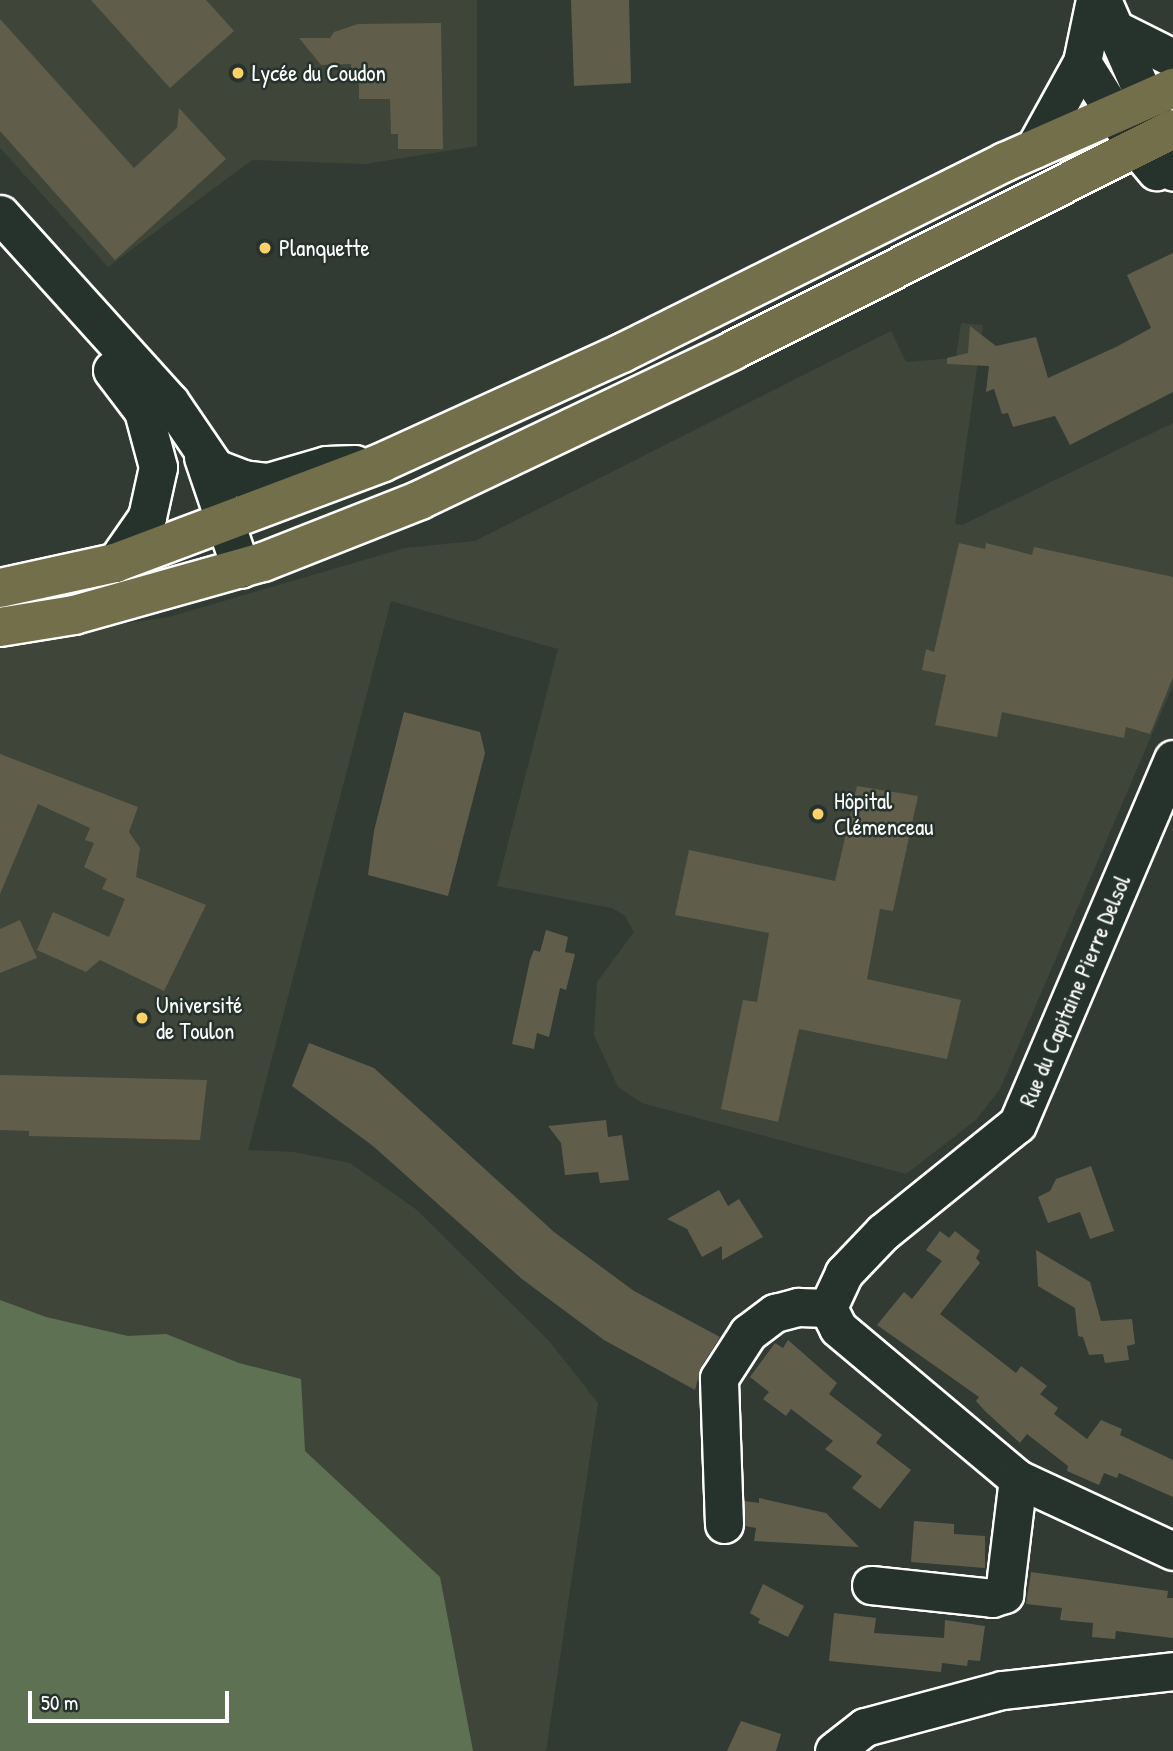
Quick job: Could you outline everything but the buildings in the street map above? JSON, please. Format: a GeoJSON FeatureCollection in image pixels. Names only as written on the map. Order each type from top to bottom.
{"type":"FeatureCollection","features":[{"type":"Feature","properties":{"kind":"main road"},"geometry":{"type":"LineString","coordinates":[[0,588],[115,563],[226,524],[383,462],[622,353],[1034,149],[1144,99]]}},
{"type":"Feature","properties":{"kind":"main road"},"geometry":{"type":"LineString","coordinates":[[0,627],[74,615],[241,569],[303,549],[420,500],[732,351],[1156,136]]}},
{"type":"Feature","properties":{"kind":"street"},"geometry":{"type":"LineString","coordinates":[[1103,9],[1173,58]]}},
{"type":"Feature","properties":{"kind":"street"},"geometry":{"type":"LineString","coordinates":[[1034,149],[1082,62],[1103,9]]}},
{"type":"Feature","properties":{"kind":"street"},"geometry":{"type":"LineString","coordinates":[[1103,9],[1144,99],[1173,187]]}},
{"type":"Feature","properties":{"kind":"street"},"geometry":{"type":"LineString","coordinates":[[1082,62],[1144,99]]}},
{"type":"Feature","properties":{"kind":"street"},"geometry":{"type":"LineString","coordinates":[[1156,136],[1173,172]]}},
{"type":"Feature","properties":{"kind":"street"},"geometry":{"type":"LineString","coordinates":[[0,214],[170,402],[203,457],[241,569]]}},
{"type":"Feature","properties":{"kind":"street"},"geometry":{"type":"LineString","coordinates":[[0,248],[126,385],[143,411],[192,583]]}},
{"type":"Feature","properties":{"kind":"street"},"geometry":{"type":"LineString","coordinates":[[203,457],[215,468],[256,482],[326,465],[383,462]]}},
{"type":"Feature","properties":{"kind":"street"},"geometry":{"type":"LineString","coordinates":[[115,563],[147,517],[158,467]]}},
{"type":"Feature","properties":{"kind":"street","name":"Rue du Capitaine Pierre Delsol"},"geometry":{"type":"LineString","coordinates":[[828,1308],[844,1273],[883,1232],[1017,1124],[1173,759]]}},
{"type":"Feature","properties":{"kind":"street"},"geometry":{"type":"LineString","coordinates":[[724,1524],[719,1378],[748,1333],[775,1313],[797,1307],[828,1308],[838,1328],[1018,1479],[1173,1550]]}},
{"type":"Feature","properties":{"kind":"street"},"geometry":{"type":"LineString","coordinates":[[872,1585],[992,1598],[1004,1594],[1018,1479]]}},
{"type":"Feature","properties":{"kind":"street"},"geometry":{"type":"LineString","coordinates":[[834,1751],[865,1727],[1002,1690],[1173,1671]]}},
{"type":"Feature","properties":{"kind":"shaded area","name":"Lycée du Coudon"},"geometry":{"type":"Polygon","coordinates":[[[0,0],[477,0],[477,146],[365,164],[252,160],[108,267],[0,148],[0,0]]]}},
{"type":"Feature","properties":{"kind":"shaded area"},"geometry":{"type":"Polygon","coordinates":[[[961,323],[983,325],[955,524],[962,525],[1173,423],[1173,685],[1000,1089],[976,1120],[906,1174],[642,1103],[618,1087],[594,1035],[597,982],[634,932],[625,916],[612,908],[497,886],[558,649],[391,601],[248,1150],[293,1152],[350,1163],[417,1210],[549,1341],[598,1403],[546,1751],[0,1751],[0,641],[169,617],[405,548],[475,541],[891,331],[906,362],[956,358],[961,323]]]}},
{"type":"Feature","properties":{"kind":"green space"},"geometry":{"type":"Polygon","coordinates":[[[0,1300],[46,1317],[128,1336],[166,1334],[239,1363],[301,1379],[305,1451],[440,1577],[473,1751],[0,1751],[0,1300]]]}},
{"type":"Feature","properties":{"kind":"place","name":"Lycée du Coudon"},"geometry":{"type":"Point","coordinates":[238,73]}},
{"type":"Feature","properties":{"kind":"place","name":"Planquette"},"geometry":{"type":"Point","coordinates":[265,248]}},
{"type":"Feature","properties":{"kind":"place","name":"Hôpital Clémenceau"},"geometry":{"type":"Point","coordinates":[818,814]}},
{"type":"Feature","properties":{"kind":"place","name":"Université de Toulon"},"geometry":{"type":"Point","coordinates":[142,1018]}}]}
